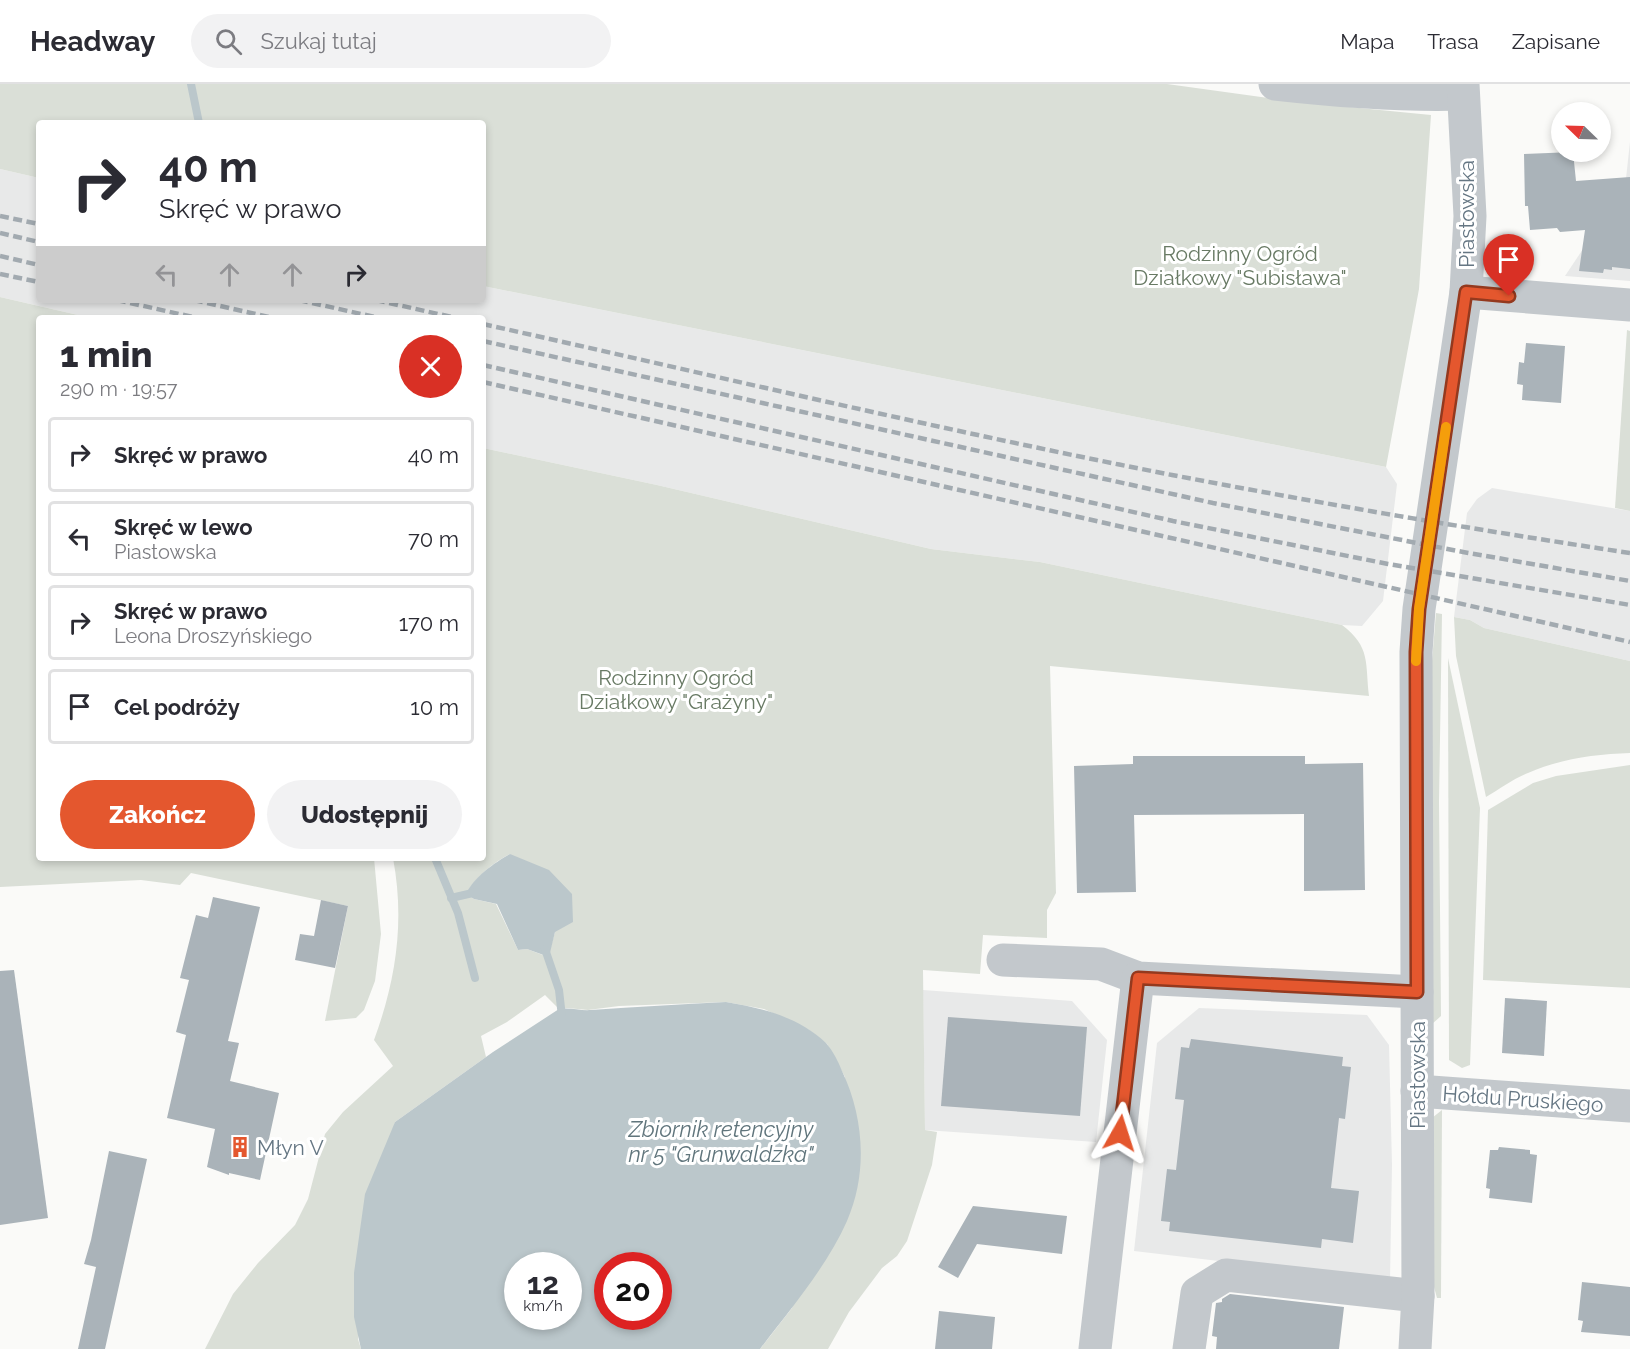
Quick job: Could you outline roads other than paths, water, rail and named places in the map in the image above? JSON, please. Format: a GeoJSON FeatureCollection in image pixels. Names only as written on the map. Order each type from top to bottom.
{"type":"FeatureCollection","features":[{"type":"Feature","properties":{"kind":"street"},"geometry":{"type":"LineString","coordinates":[[1275,84],[1423,95],[1463,89]]}},
{"type":"Feature","properties":{"kind":"street","name":"Piastowska"},"geometry":{"type":"LineString","coordinates":[[1415,1349],[1418,1296],[1416,652],[1419,609],[1466,292],[1470,216],[1463,89]]}},
{"type":"Feature","properties":{"kind":"street"},"geometry":{"type":"LineString","coordinates":[[1466,292],[1630,305]]}},
{"type":"Feature","properties":{"kind":"street"},"geometry":{"type":"LineString","coordinates":[[1002,960],[1101,964],[1138,978],[1417,992]]}},
{"type":"Feature","properties":{"kind":"street"},"geometry":{"type":"LineString","coordinates":[[1095,1349],[1138,978]]}},
{"type":"Feature","properties":{"kind":"street","name":"Hołdu Pruskiego"},"geometry":{"type":"LineString","coordinates":[[1417,1091],[1630,1106]]}},
{"type":"Feature","properties":{"kind":"street"},"geometry":{"type":"LineString","coordinates":[[1189,1349],[1197,1293],[1226,1275],[1418,1296]]}},
{"type":"Feature","properties":{"kind":"water"},"geometry":{"type":"Polygon","coordinates":[[[510,854],[549,870],[572,894],[573,922],[555,932],[549,957],[527,949],[518,950],[497,904],[474,899],[466,894],[479,876],[510,854]]]}},
{"type":"Feature","properties":{"kind":"water","name":"Zbiornik retencyjny nr 5 \"Grunwaldzka\""},"geometry":{"type":"Polygon","coordinates":[[[726,1002],[753,1007],[792,1020],[804,1026],[829,1046],[839,1064],[855,1107],[861,1145],[854,1203],[839,1238],[819,1271],[760,1349],[361,1349],[354,1317],[354,1273],[365,1194],[395,1122],[493,1052],[559,1009],[591,1010],[726,1002]]]}},
{"type":"Feature","properties":{"kind":"waterway"},"geometry":{"type":"LineString","coordinates":[[191,84],[198,120]]}},
{"type":"Feature","properties":{"kind":"waterway"},"geometry":{"type":"LineString","coordinates":[[436,861],[458,913],[475,978]]}},
{"type":"Feature","properties":{"kind":"waterway"},"geometry":{"type":"LineString","coordinates":[[451,898],[477,892]]}},
{"type":"Feature","properties":{"kind":"waterway"},"geometry":{"type":"LineString","coordinates":[[545,949],[559,990],[562,1017]]}},
{"type":"Feature","properties":{"kind":"railway"},"geometry":{"type":"LineString","coordinates":[[0,216],[36,223]]}},
{"type":"Feature","properties":{"kind":"railway"},"geometry":{"type":"LineString","coordinates":[[0,233],[36,241]]}},
{"type":"Feature","properties":{"kind":"railway"},"geometry":{"type":"LineString","coordinates":[[0,256],[36,264]]}},
{"type":"Feature","properties":{"kind":"railway"},"geometry":{"type":"LineString","coordinates":[[0,274],[36,281]]}},
{"type":"Feature","properties":{"kind":"railway"},"geometry":{"type":"LineString","coordinates":[[130,303],[184,315]]}},
{"type":"Feature","properties":{"kind":"railway"},"geometry":{"type":"LineString","coordinates":[[207,303],[260,315]]}},
{"type":"Feature","properties":{"kind":"railway"},"geometry":{"type":"LineString","coordinates":[[312,303],[366,315]]}},
{"type":"Feature","properties":{"kind":"railway"},"geometry":{"type":"LineString","coordinates":[[389,303],[443,315]]}},
{"type":"Feature","properties":{"kind":"railway"},"geometry":{"type":"LineString","coordinates":[[486,325],[1085,458],[1286,496],[1630,553]]}},
{"type":"Feature","properties":{"kind":"railway"},"geometry":{"type":"LineString","coordinates":[[486,342],[1213,503],[1463,552],[1630,581]]}},
{"type":"Feature","properties":{"kind":"railway"},"geometry":{"type":"LineString","coordinates":[[486,366],[1173,521],[1388,564],[1630,605]]}},
{"type":"Feature","properties":{"kind":"railway"},"geometry":{"type":"LineString","coordinates":[[486,383],[1630,642]]}},
{"type":"Feature","properties":{"kind":"place","name":"Młyn V"},"geometry":{"type":"Point","coordinates":[240,1147]}},
{"type":"Feature","properties":{"kind":"park label","name":"Rodzinny Ogród Działkowy \"Subisława\""},"geometry":{"type":"Point","coordinates":[1240,265]}},
{"type":"Feature","properties":{"kind":"park label","name":"Rodzinny Ogród Działkowy \"Grażyny\""},"geometry":{"type":"Point","coordinates":[676,689]}}]}
